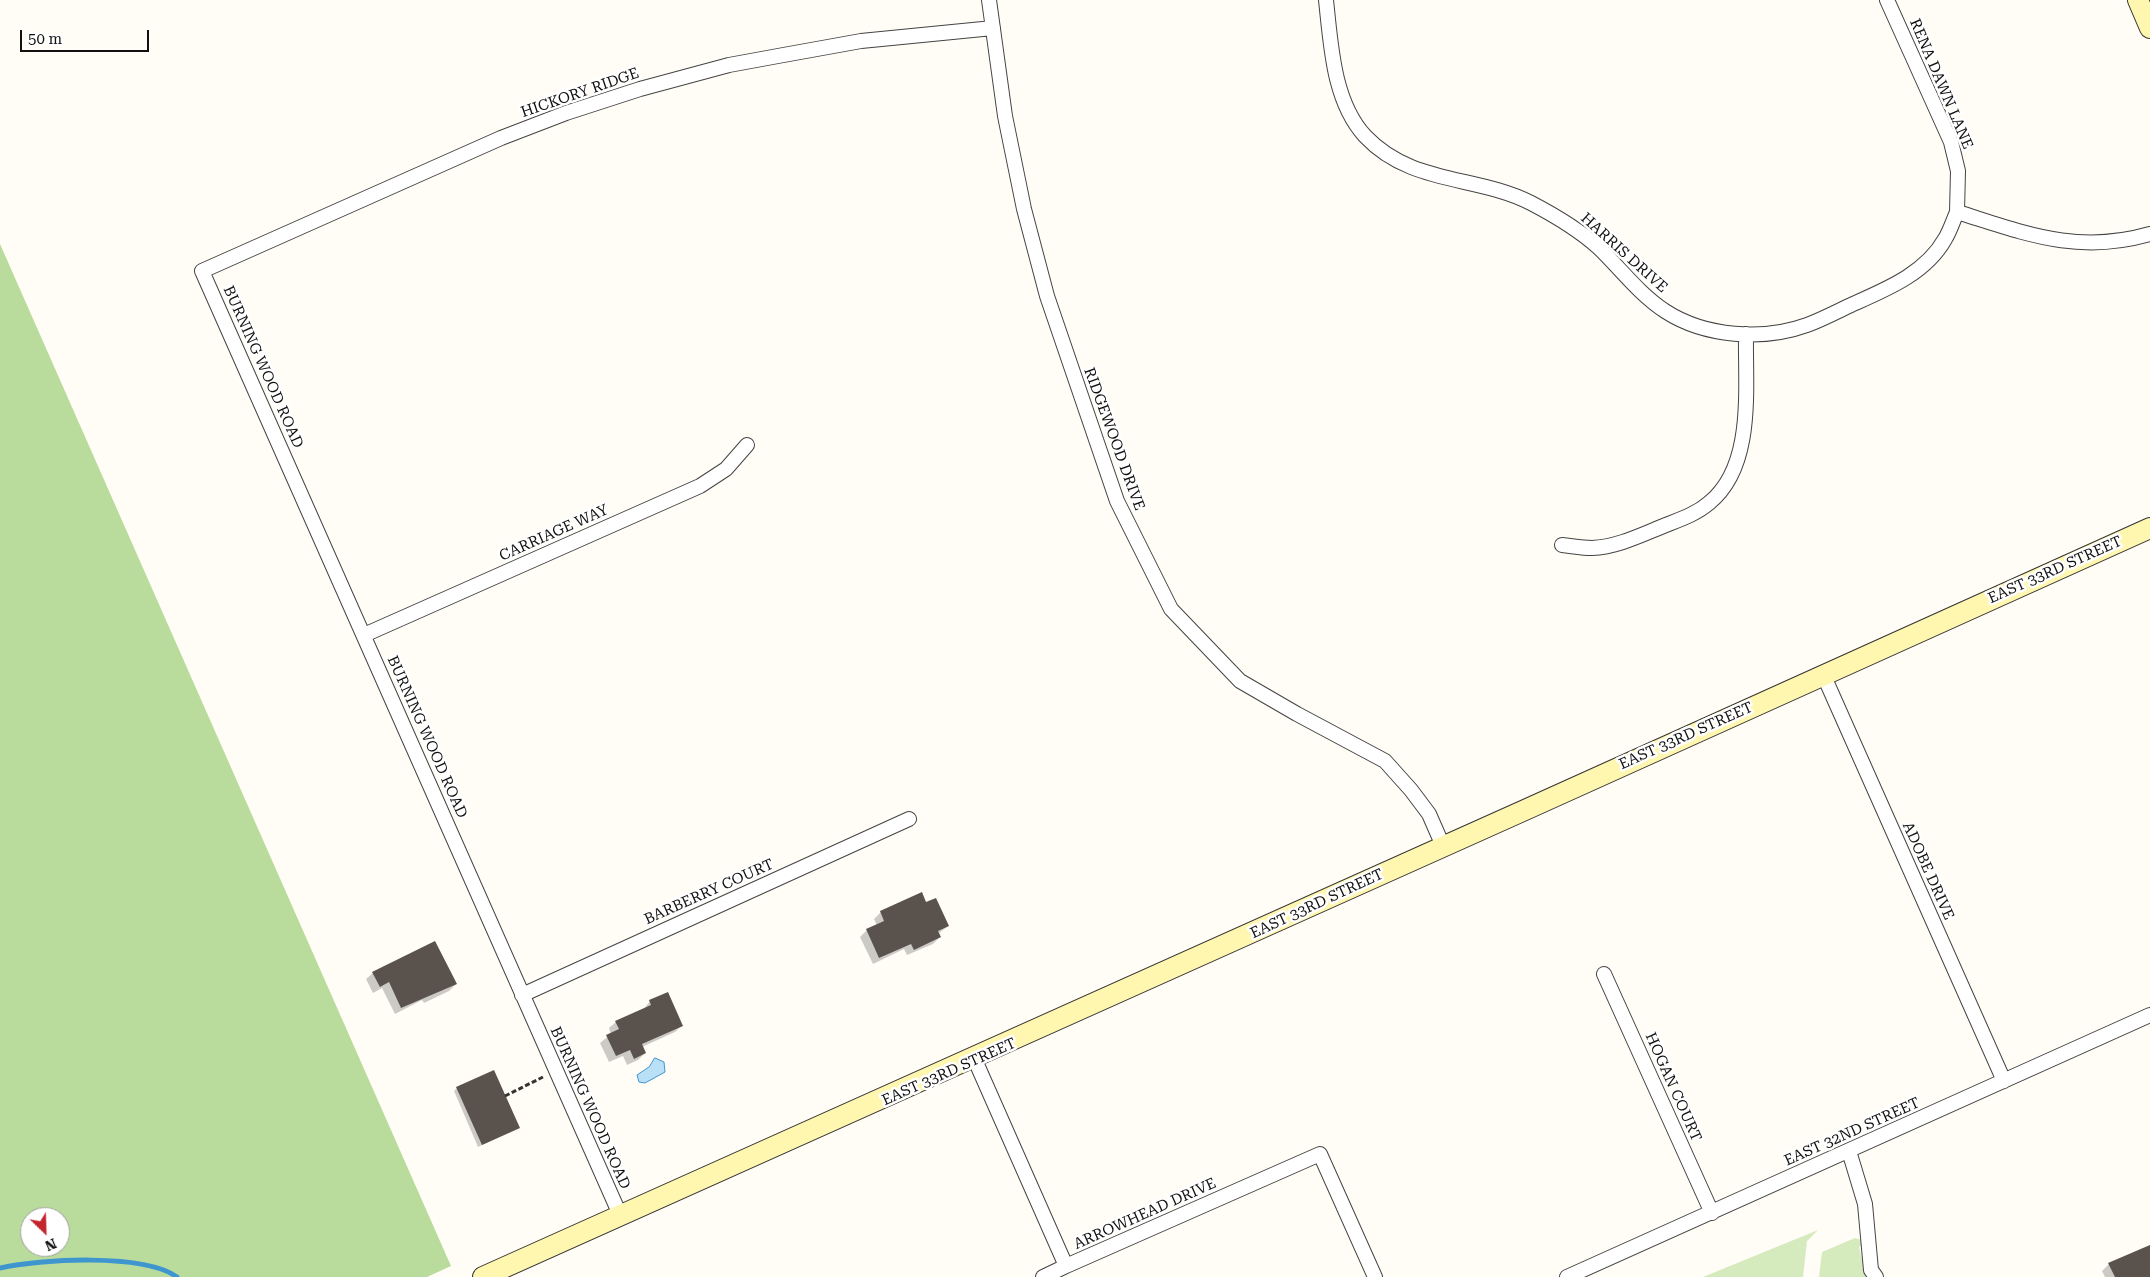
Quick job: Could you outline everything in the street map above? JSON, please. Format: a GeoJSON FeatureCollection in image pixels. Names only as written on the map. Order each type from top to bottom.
{"type":"FeatureCollection","features":[{"type":"Feature","properties":{"kind":"street","name":"RIDGEWOOD DRIVE"},"geometry":{"type":"LineString","coordinates":[[989,0],[1008,134],[1024,209],[1047,296],[1117,501],[1171,609],[1240,681],[1384,761],[1411,790],[1429,814],[1443,846]]}},
{"type":"Feature","properties":{"kind":"street","name":"HARRIS DRIVE"},"geometry":{"type":"LineString","coordinates":[[1326,0],[1333,58],[1346,105],[1364,134],[1376,146],[1391,157],[1426,174],[1497,190],[1529,202],[1575,228],[1597,246],[1643,293],[1665,311],[1691,324],[1746,334],[1766,335],[1808,325],[1900,281],[1924,264],[1945,240],[1956,212]]}},
{"type":"Feature","properties":{"kind":"street","name":"RENA DAWN LANE"},"geometry":{"type":"LineString","coordinates":[[1887,0],[1951,142],[1958,170],[1956,212]]}},
{"type":"Feature","properties":{"kind":"street"},"geometry":{"type":"LineString","coordinates":[[2138,0],[2150,28]]}},
{"type":"Feature","properties":{"kind":"street","name":"HICKORY RIDGE"},"geometry":{"type":"LineString","coordinates":[[202,271],[502,138],[566,113],[640,89],[729,65],[797,52],[861,42],[993,28]]}},
{"type":"Feature","properties":{"kind":"street"},"geometry":{"type":"LineString","coordinates":[[1956,212],[2048,239],[2090,244],[2122,242],[2150,234]]}},
{"type":"Feature","properties":{"kind":"street","name":"BURNING WOOD ROAD"},"geometry":{"type":"LineString","coordinates":[[202,271],[621,1217]]}},
{"type":"Feature","properties":{"kind":"street"},"geometry":{"type":"LineString","coordinates":[[1562,545],[1592,548],[1623,542],[1690,516],[1709,503],[1722,489],[1732,474],[1739,456],[1743,436],[1746,334]]}},
{"type":"Feature","properties":{"kind":"street","name":"CARRIAGE WAY"},"geometry":{"type":"LineString","coordinates":[[364,635],[700,486],[726,469],[747,444]]}},
{"type":"Feature","properties":{"kind":"street","name":"EAST 33RD STREET"},"geometry":{"type":"LineString","coordinates":[[483,1277],[975,1060],[1443,846],[2150,528]]}},
{"type":"Feature","properties":{"kind":"street","name":"ADOBE DRIVE"},"geometry":{"type":"LineString","coordinates":[[1823,674],[2004,1081]]}},
{"type":"Feature","properties":{"kind":"street","name":"BARBERRY COURT"},"geometry":{"type":"LineString","coordinates":[[522,995],[910,819]]}},
{"type":"Feature","properties":{"kind":"street","name":"HOGAN COURT"},"geometry":{"type":"LineString","coordinates":[[1604,974],[1712,1213]]}},
{"type":"Feature","properties":{"kind":"street","name":"EAST 32ND STREET"},"geometry":{"type":"LineString","coordinates":[[1567,1277],[2150,1015]]}},
{"type":"Feature","properties":{"kind":"street","name":"ARROWHEAD DRIVE"},"geometry":{"type":"LineString","coordinates":[[975,1060],[1066,1266],[1320,1154],[1375,1277]]}},
{"type":"Feature","properties":{"kind":"street"},"geometry":{"type":"LineString","coordinates":[[1850,1151],[1866,1204],[1871,1270],[1876,1277]]}},
{"type":"Feature","properties":{"kind":"street"},"geometry":{"type":"LineString","coordinates":[[1043,1277],[1066,1266]]}},
{"type":"Feature","properties":{"kind":"path"},"geometry":{"type":"LineString","coordinates":[[505,1096],[556,1069]]}},
{"type":"Feature","properties":{"kind":"green space"},"geometry":{"type":"Polygon","coordinates":[[[0,244],[451,1266],[427,1277],[0,1277],[0,244]]]}},
{"type":"Feature","properties":{"kind":"green space"},"geometry":{"type":"Polygon","coordinates":[[[1818,1230],[1807,1241],[1803,1277],[1703,1277],[1818,1230]]]}},
{"type":"Feature","properties":{"kind":"green space"},"geometry":{"type":"Polygon","coordinates":[[[1855,1238],[1868,1242],[1859,1247],[1866,1277],[1819,1277],[1822,1252],[1855,1238]]]}},
{"type":"Feature","properties":{"kind":"water"},"geometry":{"type":"Polygon","coordinates":[[[655,1058],[664,1062],[665,1072],[645,1083],[639,1082],[637,1075],[649,1067],[655,1058]]]}},
{"type":"Feature","properties":{"kind":"building"},"geometry":{"type":"Polygon","coordinates":[[[922,892],[926,902],[936,898],[949,926],[938,931],[941,937],[914,950],[911,944],[879,958],[866,929],[884,921],[880,911],[922,892]]]}},
{"type":"Feature","properties":{"kind":"building"},"geometry":{"type":"Polygon","coordinates":[[[435,941],[457,984],[401,1008],[389,982],[380,987],[372,972],[435,941]]]}},
{"type":"Feature","properties":{"kind":"building"},"geometry":{"type":"Polygon","coordinates":[[[668,992],[683,1026],[642,1044],[646,1053],[634,1059],[630,1050],[616,1056],[606,1035],[619,1029],[615,1021],[651,1005],[649,1000],[668,992]]]}},
{"type":"Feature","properties":{"kind":"building"},"geometry":{"type":"Polygon","coordinates":[[[494,1070],[520,1128],[482,1145],[456,1087],[494,1070]]]}},
{"type":"Feature","properties":{"kind":"building"},"geometry":{"type":"Polygon","coordinates":[[[2150,1245],[2150,1277],[2115,1277],[2108,1263],[2150,1245]]]}},
{"type":"Feature","properties":{"kind":"waterway"},"geometry":{"type":"LineString","coordinates":[[0,1268],[40,1262],[117,1261],[162,1269],[177,1277]]}}]}
